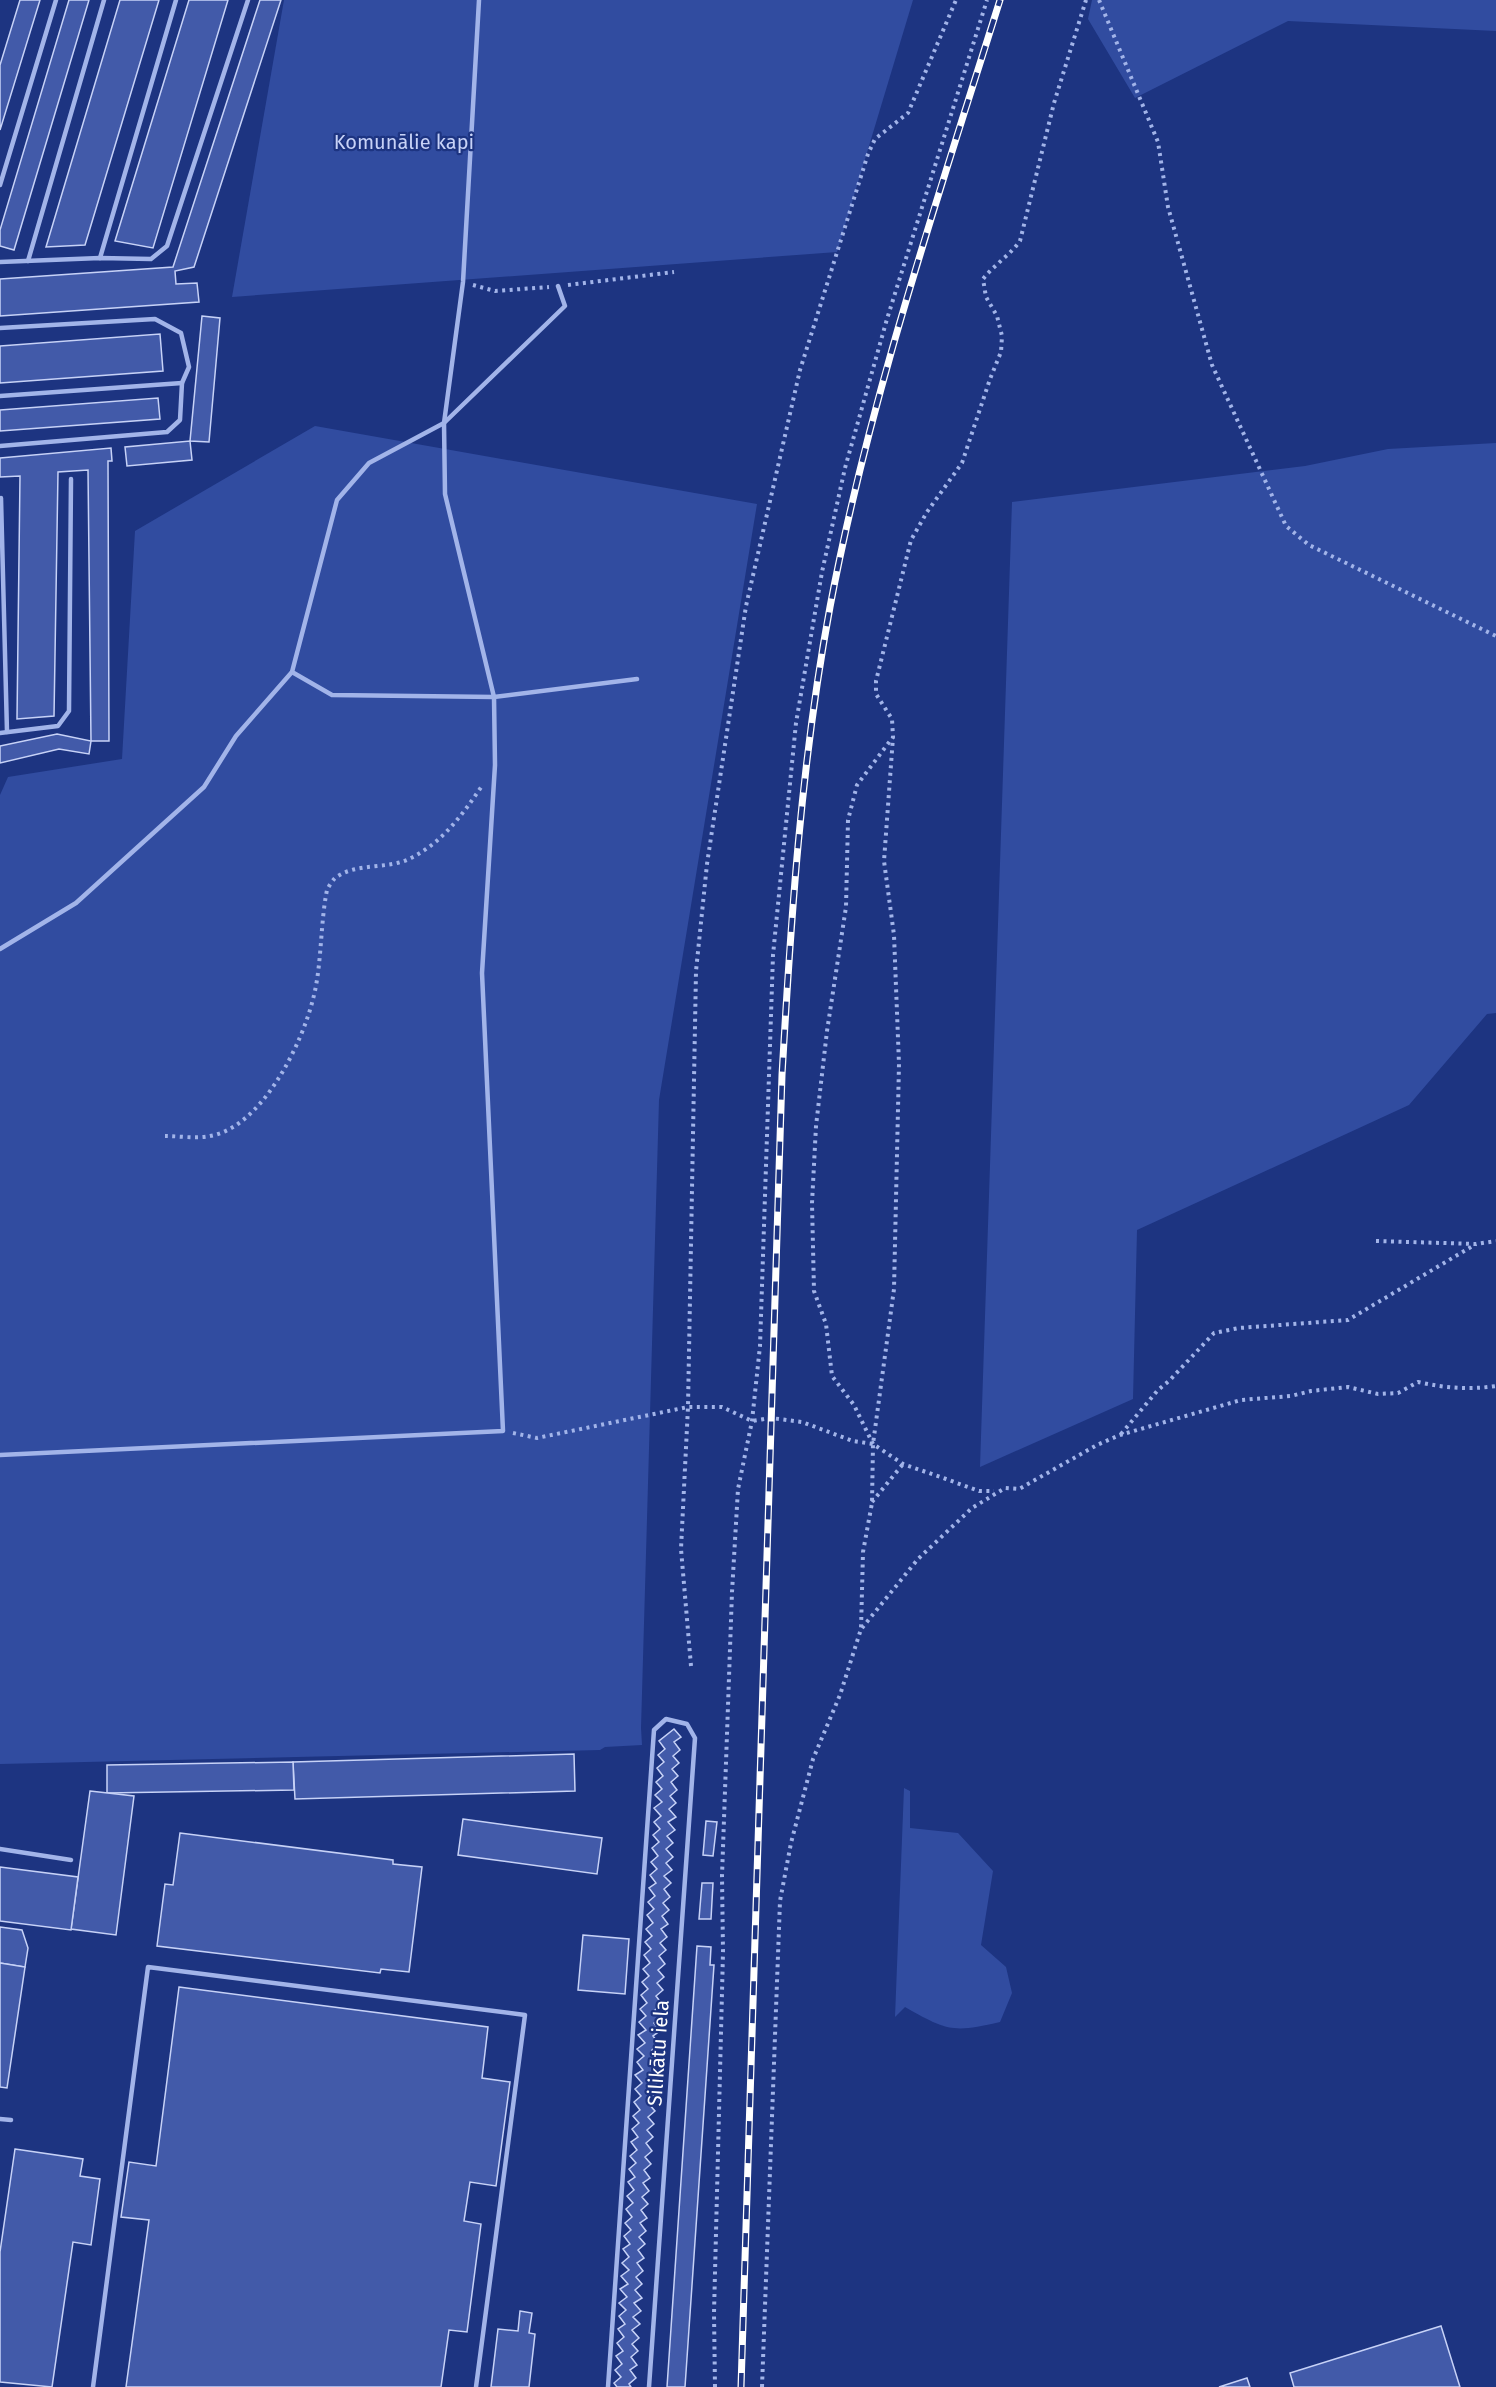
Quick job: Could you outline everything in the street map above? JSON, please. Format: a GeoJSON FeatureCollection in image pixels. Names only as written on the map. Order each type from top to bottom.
{"type":"FeatureCollection","features":[{"type":"Feature","properties":{"kind":"lane"},"geometry":{"type":"LineString","coordinates":[[0,185],[56,0]]}},
{"type":"Feature","properties":{"kind":"lane"},"geometry":{"type":"LineString","coordinates":[[28,261],[104,0]]}},
{"type":"Feature","properties":{"kind":"lane"},"geometry":{"type":"LineString","coordinates":[[100,258],[176,0]]}},
{"type":"Feature","properties":{"kind":"lane"},"geometry":{"type":"LineString","coordinates":[[0,262],[100,258],[151,259],[167,246],[248,0]]}},
{"type":"Feature","properties":{"kind":"lane"},"geometry":{"type":"LineString","coordinates":[[0,1455],[503,1431],[482,973],[495,765],[494,698],[445,494],[444,423],[463,282],[479,0]]}},
{"type":"Feature","properties":{"kind":"lane"},"geometry":{"type":"LineString","coordinates":[[0,949],[76,903],[204,787],[236,736],[292,672],[338,500],[369,463],[444,423],[565,306],[558,286]]}},
{"type":"Feature","properties":{"kind":"lane"},"geometry":{"type":"LineString","coordinates":[[0,328],[155,319],[181,333],[189,367],[182,383],[180,420],[167,432],[0,446]]}},
{"type":"Feature","properties":{"kind":"lane"},"geometry":{"type":"LineString","coordinates":[[0,396],[182,383]]}},
{"type":"Feature","properties":{"kind":"lane"},"geometry":{"type":"LineString","coordinates":[[0,733],[58,726],[69,711],[71,479]]}},
{"type":"Feature","properties":{"kind":"lane"},"geometry":{"type":"LineString","coordinates":[[1,498],[7,732]]}},
{"type":"Feature","properties":{"kind":"lane"},"geometry":{"type":"LineString","coordinates":[[292,672],[332,694],[494,698],[637,679]]}},
{"type":"Feature","properties":{"kind":"lane","name":"Silikātu iela"},"geometry":{"type":"LineString","coordinates":[[608,2387],[654,1730],[666,1719],[687,1724],[696,1738],[650,2387]]}},
{"type":"Feature","properties":{"kind":"lane"},"geometry":{"type":"LineString","coordinates":[[0,1849],[71,1860]]}},
{"type":"Feature","properties":{"kind":"lane"},"geometry":{"type":"LineString","coordinates":[[93,2387],[148,1967],[525,2015],[476,2387]]}},
{"type":"Feature","properties":{"kind":"lane"},"geometry":{"type":"LineString","coordinates":[[0,2119],[11,2120]]}},
{"type":"Feature","properties":{"kind":"path"},"geometry":{"type":"LineString","coordinates":[[691,1666],[681,1549],[688,1407],[696,971],[706,864],[747,606],[800,370],[868,154],[875,139],[908,113],[956,0]]}},
{"type":"Feature","properties":{"kind":"path"},"geometry":{"type":"LineString","coordinates":[[715,2387],[714,2313],[723,1952],[722,1876],[732,1592],[738,1490],[752,1421],[760,1346],[773,955],[796,723],[822,572],[845,468],[887,319],[987,0]]}},
{"type":"Feature","properties":{"kind":"path"},"geometry":{"type":"LineString","coordinates":[[762,2387],[780,1901],[790,1843],[813,1759],[840,1695],[861,1629],[863,1552],[872,1503],[873,1444],[894,1289],[899,1064],[894,935],[885,861],[893,737],[892,719],[876,694],[876,681],[911,540],[927,512],[962,463],[1001,352],[1002,336],[997,316],[986,297],[983,279],[992,267],[1012,252],[1020,241],[1054,102],[1086,0]]}},
{"type":"Feature","properties":{"kind":"path"},"geometry":{"type":"LineString","coordinates":[[1100,0],[1158,142],[1168,207],[1212,365],[1287,526],[1309,545],[1496,636]]}},
{"type":"Feature","properties":{"kind":"path"},"geometry":{"type":"LineString","coordinates":[[873,1444],[854,1405],[832,1376],[826,1324],[814,1291],[812,1203],[820,1090],[846,907],[848,820],[857,785],[893,737]]}},
{"type":"Feature","properties":{"kind":"path"},"geometry":{"type":"LineString","coordinates":[[165,1136],[211,1136],[241,1122],[270,1092],[294,1053],[314,998],[327,890],[335,878],[350,872],[409,860],[437,842],[461,817],[495,765]]}},
{"type":"Feature","properties":{"kind":"path"},"geometry":{"type":"LineString","coordinates":[[1376,1241],[1476,1244],[1496,1241]]}},
{"type":"Feature","properties":{"kind":"path"},"geometry":{"type":"LineString","coordinates":[[1120,1435],[1158,1390],[1214,1333],[1239,1328],[1348,1320],[1476,1244]]}},
{"type":"Feature","properties":{"kind":"path"},"geometry":{"type":"LineString","coordinates":[[861,1629],[918,1559],[972,1508],[996,1491],[1005,1488],[1019,1489],[1097,1445],[1120,1435],[1241,1400],[1292,1396],[1311,1391],[1348,1387],[1378,1394],[1398,1393],[1418,1382],[1447,1388],[1475,1389],[1496,1386]]}},
{"type":"Feature","properties":{"kind":"path"},"geometry":{"type":"LineString","coordinates":[[503,1431],[537,1438],[688,1407],[722,1407],[752,1421],[771,1418],[802,1422],[853,1441],[873,1444],[903,1464],[979,1491],[996,1491]]}},
{"type":"Feature","properties":{"kind":"path"},"geometry":{"type":"LineString","coordinates":[[872,1503],[903,1464]]}},
{"type":"Feature","properties":{"kind":"green space","name":"Komunālie kapi"},"geometry":{"type":"Polygon","coordinates":[[[284,0],[913,0],[837,252],[232,297],[284,0]]]}},
{"type":"Feature","properties":{"kind":"green space"},"geometry":{"type":"Polygon","coordinates":[[[1092,0],[1496,0],[1496,31],[1288,21],[1135,98],[1088,19],[1092,0]]]}},
{"type":"Feature","properties":{"kind":"green space"},"geometry":{"type":"Polygon","coordinates":[[[315,426],[757,504],[659,1100],[642,1745],[605,1747],[600,1750],[0,1764],[0,795],[8,777],[122,759],[135,531],[315,426]]]}},
{"type":"Feature","properties":{"kind":"green space"},"geometry":{"type":"Polygon","coordinates":[[[1496,443],[1496,1013],[1487,1014],[1409,1105],[1137,1230],[1133,1399],[980,1467],[1012,502],[1305,466],[1388,449],[1496,443]]]}},
{"type":"Feature","properties":{"kind":"green space"},"geometry":{"type":"Polygon","coordinates":[[[904,1788],[910,1791],[910,1828],[958,1833],[993,1871],[981,1945],[1006,1967],[1012,1993],[1000,2022],[971,2028],[951,2028],[931,2021],[905,2007],[895,2017],[904,1788]]]}},
{"type":"Feature","properties":{"kind":"building"},"geometry":{"type":"Polygon","coordinates":[[[20,0],[40,0],[0,130],[0,65],[20,0]]]}},
{"type":"Feature","properties":{"kind":"building"},"geometry":{"type":"Polygon","coordinates":[[[69,0],[89,0],[14,250],[0,246],[0,230],[69,0]]]}},
{"type":"Feature","properties":{"kind":"building"},"geometry":{"type":"Polygon","coordinates":[[[120,0],[159,0],[85,245],[46,247],[120,0]]]}},
{"type":"Feature","properties":{"kind":"building"},"geometry":{"type":"Polygon","coordinates":[[[189,0],[228,0],[153,248],[115,241],[189,0]]]}},
{"type":"Feature","properties":{"kind":"building"},"geometry":{"type":"Polygon","coordinates":[[[260,0],[281,0],[194,267],[175,271],[176,284],[197,283],[199,302],[0,316],[0,279],[173,267],[260,0]]]}},
{"type":"Feature","properties":{"kind":"building"},"geometry":{"type":"Polygon","coordinates":[[[202,316],[220,318],[209,442],[190,441],[202,316]]]}},
{"type":"Feature","properties":{"kind":"building"},"geometry":{"type":"Polygon","coordinates":[[[160,334],[163,371],[0,383],[0,346],[160,334]]]}},
{"type":"Feature","properties":{"kind":"building"},"geometry":{"type":"Polygon","coordinates":[[[158,398],[160,419],[0,431],[0,410],[158,398]]]}},
{"type":"Feature","properties":{"kind":"building"},"geometry":{"type":"Polygon","coordinates":[[[190,441],[192,460],[127,466],[125,447],[190,441]]]}},
{"type":"Feature","properties":{"kind":"building"},"geometry":{"type":"Polygon","coordinates":[[[111,448],[112,461],[108,461],[109,741],[91,741],[88,470],[58,472],[54,716],[17,719],[20,476],[0,477],[0,458],[111,448]]]}},
{"type":"Feature","properties":{"kind":"building"},"geometry":{"type":"Polygon","coordinates":[[[57,734],[91,741],[89,754],[59,749],[0,763],[0,746],[57,734]]]}},
{"type":"Feature","properties":{"kind":"building"},"geometry":{"type":"Polygon","coordinates":[[[674,1729],[681,1737],[674,1742],[680,1750],[673,1756],[679,1763],[672,1769],[678,1776],[671,1782],[677,1790],[670,1796],[676,1803],[669,1809],[676,1817],[668,1822],[675,1830],[667,1836],[673,1843],[666,1849],[673,1857],[666,1863],[672,1870],[664,1876],[671,1883],[664,1889],[670,1897],[663,1903],[669,1910],[662,1916],[668,1924],[661,1929],[667,1937],[660,1943],[666,1950],[659,1956],[665,1964],[658,1970],[664,1977],[657,1983],[663,1990],[656,1996],[662,2004],[655,2010],[661,2017],[654,2023],[660,2031],[653,2036],[659,2044],[652,2050],[658,2057],[651,2063],[657,2071],[651,2076],[657,2084],[649,2090],[656,2097],[648,2103],[655,2111],[648,2117],[654,2124],[647,2130],[653,2137],[646,2143],[652,2151],[645,2157],[651,2164],[644,2170],[650,2178],[643,2183],[649,2191],[642,2197],[648,2204],[641,2210],[647,2218],[640,2223],[646,2231],[639,2237],[645,2244],[638,2250],[644,2258],[637,2263],[643,2271],[636,2277],[642,2284],[635,2290],[642,2298],[634,2303],[641,2311],[633,2317],[640,2324],[632,2330],[639,2338],[632,2344],[638,2351],[631,2357],[637,2365],[630,2370],[636,2378],[629,2384],[631,2387],[617,2387],[614,2383],[621,2377],[615,2370],[622,2364],[616,2356],[623,2351],[617,2343],[624,2337],[618,2329],[625,2324],[619,2316],[626,2310],[619,2303],[627,2297],[620,2289],[628,2284],[621,2276],[629,2270],[622,2263],[629,2257],[623,2249],[630,2244],[624,2236],[631,2230],[625,2223],[632,2217],[626,2209],[633,2203],[627,2196],[634,2190],[628,2182],[635,2177],[629,2169],[636,2163],[630,2156],[637,2150],[631,2142],[638,2137],[632,2129],[639,2123],[633,2116],[640,2110],[634,2102],[641,2096],[635,2089],[642,2083],[635,2075],[643,2070],[637,2062],[644,2056],[637,2049],[645,2043],[638,2035],[646,2030],[639,2022],[646,2016],[640,2009],[647,2003],[641,1995],[648,1989],[642,1982],[649,1976],[643,1969],[650,1963],[644,1955],[651,1949],[645,1942],[652,1936],[646,1929],[653,1923],[647,1915],[654,1909],[648,1902],[655,1896],[649,1888],[656,1883],[650,1875],[657,1869],[651,1862],[658,1856],[652,1848],[659,1842],[653,1835],[660,1829],[654,1822],[661,1816],[654,1808],[662,1802],[655,1795],[662,1789],[656,1782],[663,1776],[657,1768],[664,1762],[658,1755],[665,1749],[659,1741],[674,1729]]]}},
{"type":"Feature","properties":{"kind":"building"},"geometry":{"type":"Polygon","coordinates":[[[574,1754],[575,1791],[295,1799],[293,1762],[574,1754]]]}},
{"type":"Feature","properties":{"kind":"building"},"geometry":{"type":"Polygon","coordinates":[[[293,1762],[294,1790],[107,1793],[107,1765],[293,1762]]]}},
{"type":"Feature","properties":{"kind":"building"},"geometry":{"type":"Polygon","coordinates":[[[90,1791],[134,1796],[116,1935],[71,1929],[90,1791]]]}},
{"type":"Feature","properties":{"kind":"building"},"geometry":{"type":"Polygon","coordinates":[[[463,1819],[602,1838],[597,1874],[458,1855],[463,1819]]]}},
{"type":"Feature","properties":{"kind":"building"},"geometry":{"type":"Polygon","coordinates":[[[706,1821],[717,1822],[713,1856],[703,1855],[706,1821]]]}},
{"type":"Feature","properties":{"kind":"building"},"geometry":{"type":"Polygon","coordinates":[[[180,1833],[393,1860],[393,1864],[422,1867],[409,1972],[381,1969],[380,1973],[157,1946],[165,1884],[173,1885],[180,1833]]]}},
{"type":"Feature","properties":{"kind":"building"},"geometry":{"type":"Polygon","coordinates":[[[0,1867],[78,1877],[71,1930],[0,1921],[0,1867]]]}},
{"type":"Feature","properties":{"kind":"building"},"geometry":{"type":"Polygon","coordinates":[[[702,1883],[713,1883],[711,1919],[699,1919],[702,1883]]]}},
{"type":"Feature","properties":{"kind":"building"},"geometry":{"type":"Polygon","coordinates":[[[0,1927],[22,1930],[28,1948],[25,1967],[0,1963],[0,1927]]]}},
{"type":"Feature","properties":{"kind":"building"},"geometry":{"type":"Polygon","coordinates":[[[583,1935],[629,1939],[625,1994],[578,1990],[583,1935]]]}},
{"type":"Feature","properties":{"kind":"building"},"geometry":{"type":"Polygon","coordinates":[[[697,1946],[711,1947],[710,1965],[714,1965],[685,2387],[667,2387],[697,1946]]]}},
{"type":"Feature","properties":{"kind":"building"},"geometry":{"type":"Polygon","coordinates":[[[0,1963],[25,1967],[7,2088],[0,2087],[0,1963]]]}},
{"type":"Feature","properties":{"kind":"building"},"geometry":{"type":"Polygon","coordinates":[[[179,1987],[488,2027],[482,2078],[510,2082],[496,2186],[470,2182],[464,2221],[481,2224],[467,2332],[449,2330],[441,2387],[126,2387],[149,2220],[121,2217],[129,2162],[156,2166],[179,1987]]]}},
{"type":"Feature","properties":{"kind":"building"},"geometry":{"type":"Polygon","coordinates":[[[15,2149],[83,2159],[80,2176],[100,2179],[91,2245],[73,2242],[52,2387],[0,2382],[0,2252],[15,2149]]]}},
{"type":"Feature","properties":{"kind":"building"},"geometry":{"type":"Polygon","coordinates":[[[520,2311],[532,2313],[529,2333],[535,2334],[529,2387],[491,2387],[498,2329],[518,2331],[520,2311]]]}},
{"type":"Feature","properties":{"kind":"building"},"geometry":{"type":"Polygon","coordinates":[[[1441,2326],[1460,2387],[1294,2387],[1290,2373],[1441,2326]]]}},
{"type":"Feature","properties":{"kind":"building"},"geometry":{"type":"Polygon","coordinates":[[[1247,2378],[1250,2387],[1219,2387],[1247,2378]]]}},
{"type":"Feature","properties":{"kind":"railway"},"geometry":{"type":"LineString","coordinates":[[741,2387],[782,1075],[793,899],[804,782],[830,607],[864,453],[906,301],[1000,0]]}}]}
